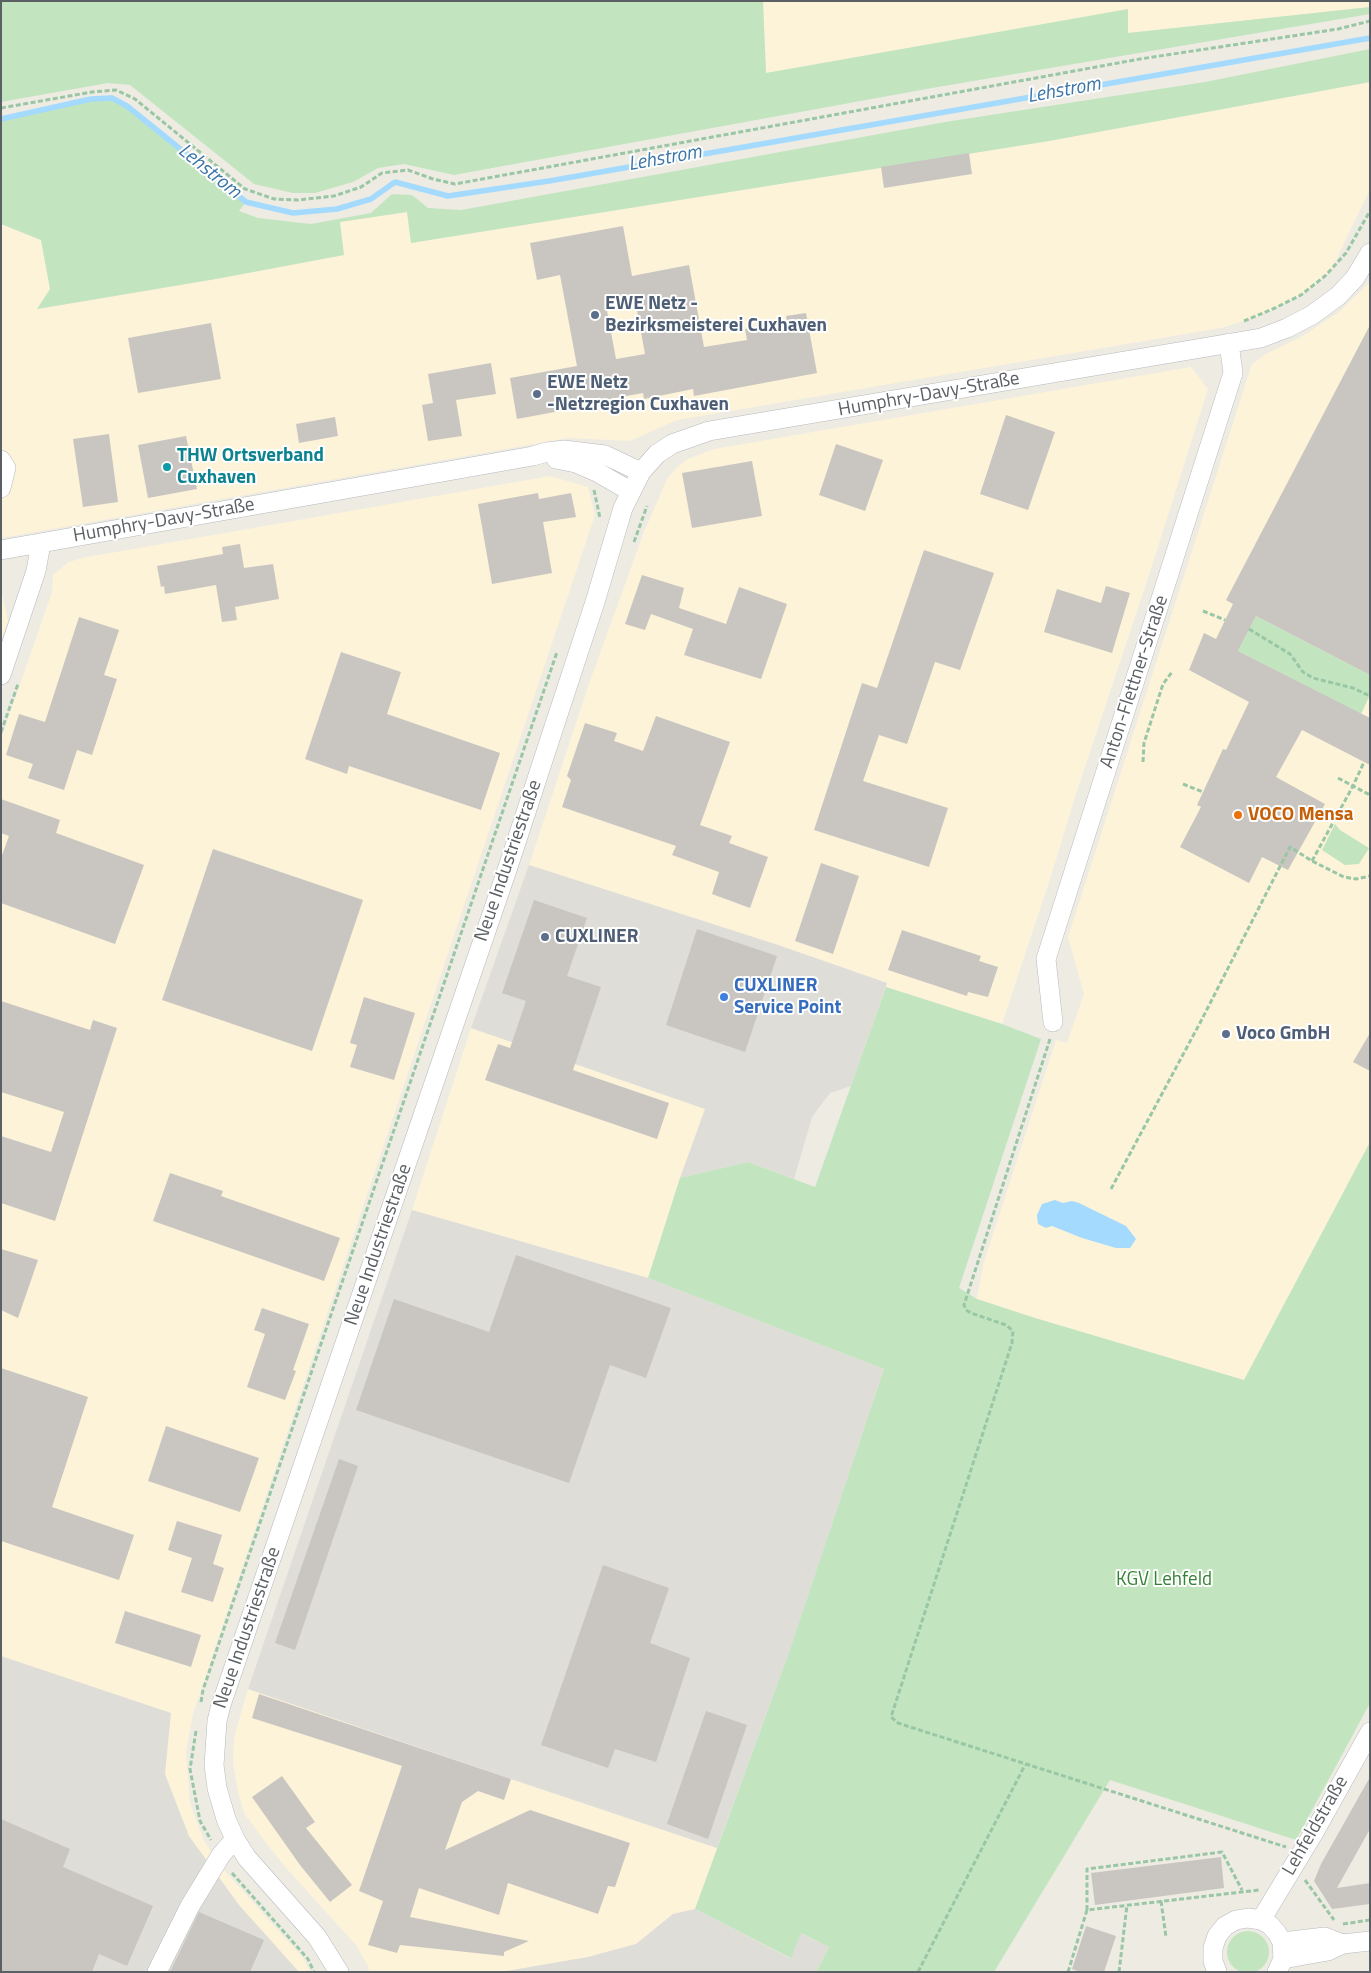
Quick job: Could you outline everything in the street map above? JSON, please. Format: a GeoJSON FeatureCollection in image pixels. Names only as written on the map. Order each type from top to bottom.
{"type":"FeatureCollection","features":[{"type":"Feature","properties":{"kind":"street","name":"Humphry-Davy-Straße"},"geometry":{"type":"LineString","coordinates":[[1230,343],[1299,312],[1332,291],[1351,270],[1370,237]]}},
{"type":"Feature","properties":{"kind":"street","name":"Humphry-Davy-Straße"},"geometry":{"type":"LineString","coordinates":[[534,456],[576,463],[611,478],[630,492],[641,472],[657,454],[672,444],[709,431],[1261,338],[1287,328],[1312,315],[1338,296],[1355,278],[1370,253]]}},
{"type":"Feature","properties":{"kind":"street","name":"Anton-Flettner-Straße"},"geometry":{"type":"LineString","coordinates":[[1051,1031],[1046,959],[1233,373],[1230,343]]}},
{"type":"Feature","properties":{"kind":"street","name":"Humphry-Davy-Straße"},"geometry":{"type":"LineString","coordinates":[[2,548],[41,543],[534,456],[547,452],[564,450],[605,455],[641,472]]}},
{"type":"Feature","properties":{"kind":"street"},"geometry":{"type":"LineString","coordinates":[[1,460],[6,468],[1,488]]}},
{"type":"Feature","properties":{"kind":"street","name":"Neue Industriestraße"},"geometry":{"type":"LineString","coordinates":[[340,1972],[317,1937],[247,1858],[235,1839],[226,1819],[217,1788],[214,1765],[214,1738],[221,1705],[510,861],[595,602],[623,508],[630,492]]}},
{"type":"Feature","properties":{"kind":"street"},"geometry":{"type":"LineString","coordinates":[[1,675],[36,571],[41,543]]}},
{"type":"Feature","properties":{"kind":"street","name":"Lehfeldstraße"},"geometry":{"type":"LineString","coordinates":[[1261,1920],[1370,1732]]}},
{"type":"Feature","properties":{"kind":"street"},"geometry":{"type":"LineString","coordinates":[[156,1972],[190,1906],[221,1855],[235,1839]]}},
{"type":"Feature","properties":{"kind":"street"},"geometry":{"type":"LineString","coordinates":[[1216,1971],[1213,1961],[1213,1948],[1217,1936],[1225,1926],[1236,1920],[1248,1918],[1261,1920],[1273,1929],[1281,1958],[1328,1951],[1342,1944],[1370,1941]]}},
{"type":"Feature","properties":{"kind":"path"},"geometry":{"type":"LineString","coordinates":[[1,108],[92,92],[116,90],[135,99],[245,189],[274,199],[298,200],[334,196],[361,187],[382,173],[408,170],[455,184],[1122,63],[1338,29],[1370,21]]}},
{"type":"Feature","properties":{"kind":"path"},"geometry":{"type":"LineString","coordinates":[[1242,322],[1301,295],[1326,276],[1346,253],[1370,211]]}},
{"type":"Feature","properties":{"kind":"path"},"geometry":{"type":"LineString","coordinates":[[593,483],[601,524]]}},
{"type":"Feature","properties":{"kind":"path"},"geometry":{"type":"LineString","coordinates":[[631,550],[645,510]]}},
{"type":"Feature","properties":{"kind":"path"},"geometry":{"type":"LineString","coordinates":[[1203,612],[1225,620]]}},
{"type":"Feature","properties":{"kind":"path"},"geometry":{"type":"LineString","coordinates":[[1249,629],[1290,654],[1303,672],[1326,682],[1366,693],[1370,696]]}},
{"type":"Feature","properties":{"kind":"path"},"geometry":{"type":"LineString","coordinates":[[1143,762],[1144,743],[1163,684],[1172,672]]}},
{"type":"Feature","properties":{"kind":"path"},"geometry":{"type":"LineString","coordinates":[[1,732],[21,676]]}},
{"type":"Feature","properties":{"kind":"path"},"geometry":{"type":"LineString","coordinates":[[1312,861],[1354,786],[1364,762]]}},
{"type":"Feature","properties":{"kind":"path"},"geometry":{"type":"LineString","coordinates":[[1338,778],[1370,795]]}},
{"type":"Feature","properties":{"kind":"path"},"geometry":{"type":"LineString","coordinates":[[1183,784],[1203,792]]}},
{"type":"Feature","properties":{"kind":"path"},"geometry":{"type":"LineString","coordinates":[[1111,1189],[1202,1021],[1290,847],[1312,861],[1344,877],[1356,879],[1370,876]]}},
{"type":"Feature","properties":{"kind":"path"},"geometry":{"type":"LineString","coordinates":[[1051,1031],[964,1305],[966,1310],[1006,1325],[1013,1331],[1012,1344],[892,1717],[898,1723],[1025,1765],[1301,1852]]}},
{"type":"Feature","properties":{"kind":"path"},"geometry":{"type":"LineString","coordinates":[[918,1972],[1025,1765]]}},
{"type":"Feature","properties":{"kind":"path"},"geometry":{"type":"LineString","coordinates":[[1068,1972],[1087,1910],[1088,1870],[1222,1852],[1242,1890]]}},
{"type":"Feature","properties":{"kind":"path"},"geometry":{"type":"LineString","coordinates":[[1305,1879],[1337,1924],[1370,1920]]}},
{"type":"Feature","properties":{"kind":"path"},"geometry":{"type":"LineString","coordinates":[[1087,1910],[1258,1888],[1262,1892]]}},
{"type":"Feature","properties":{"kind":"path"},"geometry":{"type":"LineString","coordinates":[[1161,1901],[1166,1937]]}},
{"type":"Feature","properties":{"kind":"path"},"geometry":{"type":"LineString","coordinates":[[1119,1972],[1127,1905]]}},
{"type":"Feature","properties":{"kind":"shaded area"},"geometry":{"type":"Polygon","coordinates":[[[763,1],[1370,1],[1370,7],[1128,33],[1128,10],[766,73],[763,1]]]}},
{"type":"Feature","properties":{"kind":"shaded area"},"geometry":{"type":"Polygon","coordinates":[[[1370,82],[1370,189],[1331,271],[1299,296],[1259,316],[1221,328],[677,420],[630,441],[568,438],[1,538],[1,224],[41,240],[50,289],[38,309],[344,255],[339,222],[407,212],[411,243],[1049,141],[1370,82]]]}},
{"type":"Feature","properties":{"kind":"shaded area"},"geometry":{"type":"Polygon","coordinates":[[[1370,282],[1370,1142],[1244,1380],[977,1299],[983,1265],[1056,1040],[1067,1043],[1084,994],[1068,937],[1252,364],[1266,354],[1301,337],[1339,312],[1370,282]]]}},
{"type":"Feature","properties":{"kind":"shaded area"},"geometry":{"type":"Polygon","coordinates":[[[1191,367],[1208,389],[1002,1024],[886,987],[887,983],[778,945],[529,865],[591,678],[644,532],[667,479],[677,467],[688,459],[714,449],[1191,367]]]}},
{"type":"Feature","properties":{"kind":"shaded area"},"geometry":{"type":"Polygon","coordinates":[[[550,476],[588,487],[595,515],[193,1714],[186,1752],[190,1803],[204,1841],[224,1870],[304,1959],[310,1972],[1,1972],[1,739],[52,592],[53,575],[69,562],[82,558],[550,476]]]}},
{"type":"Feature","properties":{"kind":"shaded area"},"geometry":{"type":"Polygon","coordinates":[[[1,588],[8,621],[1,641],[1,588]]]}},
{"type":"Feature","properties":{"kind":"shaded area","name":"CUXLINER"},"geometry":{"type":"Polygon","coordinates":[[[529,865],[778,945],[887,983],[851,1086],[830,1093],[812,1117],[794,1179],[748,1162],[680,1178],[705,1109],[471,1028],[529,865]]]}},
{"type":"Feature","properties":{"kind":"shaded area"},"geometry":{"type":"Polygon","coordinates":[[[471,1028],[706,1109],[680,1178],[648,1278],[412,1210],[471,1028]]]}},
{"type":"Feature","properties":{"kind":"shaded area"},"geometry":{"type":"Polygon","coordinates":[[[412,1210],[648,1278],[884,1369],[788,1655],[717,1848],[248,1689],[412,1210]]]}},
{"type":"Feature","properties":{"kind":"shaded area"},"geometry":{"type":"Polygon","coordinates":[[[1,1656],[171,1713],[165,1774],[189,1836],[239,1905],[299,1972],[1,1972],[1,1656]]]}},
{"type":"Feature","properties":{"kind":"shaded area"},"geometry":{"type":"Polygon","coordinates":[[[248,1689],[717,1848],[695,1909],[673,1914],[636,1944],[588,1957],[501,1972],[369,1972],[368,1966],[356,1945],[287,1869],[244,1813],[233,1763],[234,1737],[248,1689]]]}},
{"type":"Feature","properties":{"kind":"shaded area"},"geometry":{"type":"Polygon","coordinates":[[[695,1909],[790,1958],[800,1933],[829,1947],[816,1972],[501,1972],[588,1957],[636,1944],[673,1914],[695,1909]]]}},
{"type":"Feature","properties":{"kind":"green space"},"geometry":{"type":"Polygon","coordinates":[[[1,1],[763,1],[766,73],[1128,9],[1128,33],[1370,7],[1370,14],[932,88],[454,175],[404,164],[378,168],[353,182],[315,193],[293,193],[254,184],[130,85],[108,83],[1,102],[1,1]]]}},
{"type":"Feature","properties":{"kind":"green space"},"geometry":{"type":"Polygon","coordinates":[[[1370,49],[1370,82],[1049,141],[411,243],[407,212],[340,222],[344,255],[37,309],[50,289],[41,240],[1,224],[1,119],[91,99],[112,98],[127,106],[246,202],[239,211],[258,218],[311,224],[371,213],[392,194],[412,195],[428,208],[461,210],[945,122],[1205,82],[1370,49]]]}},
{"type":"Feature","properties":{"kind":"green space"},"geometry":{"type":"Polygon","coordinates":[[[1256,616],[1370,675],[1370,695],[1361,714],[1238,651],[1256,616]]]}},
{"type":"Feature","properties":{"kind":"green space"},"geometry":{"type":"Polygon","coordinates":[[[1335,824],[1340,830],[1369,848],[1359,864],[1345,865],[1322,850],[1335,824]]]}},
{"type":"Feature","properties":{"kind":"green space","name":"KGV Lehfeld"},"geometry":{"type":"Polygon","coordinates":[[[886,987],[1002,1024],[1041,1039],[959,1288],[977,1299],[1035,1318],[1244,1380],[1370,1142],[1370,1703],[1296,1840],[1110,1780],[994,1972],[816,1972],[829,1947],[801,1933],[791,1958],[695,1909],[788,1655],[884,1369],[648,1278],[680,1178],[748,1162],[815,1187],[886,987]]]}},
{"type":"Feature","properties":{"kind":"green space"},"geometry":{"type":"Polygon","coordinates":[[[1252,1931],[1260,1934],[1266,1940],[1269,1952],[1266,1964],[1260,1970],[1244,1973],[1236,1970],[1230,1964],[1227,1948],[1230,1940],[1236,1934],[1252,1931]]]}},
{"type":"Feature","properties":{"kind":"water"},"geometry":{"type":"Polygon","coordinates":[[[1055,1200],[1063,1203],[1072,1201],[1079,1203],[1126,1226],[1136,1239],[1130,1248],[1116,1248],[1082,1238],[1052,1226],[1046,1228],[1038,1224],[1037,1215],[1042,1204],[1055,1200]]]}},
{"type":"Feature","properties":{"kind":"building"},"geometry":{"type":"Polygon","coordinates":[[[969,153],[972,174],[884,188],[881,167],[969,153]]]}},
{"type":"Feature","properties":{"kind":"building"},"geometry":{"type":"Polygon","coordinates":[[[623,226],[632,276],[689,265],[704,347],[747,340],[745,329],[787,321],[786,316],[806,313],[817,373],[694,396],[693,389],[644,399],[643,393],[571,406],[571,409],[517,419],[510,378],[577,366],[560,275],[537,280],[530,243],[623,226]],[[634,294],[605,300],[616,359],[645,354],[634,294]]]}},
{"type":"Feature","properties":{"kind":"building"},"geometry":{"type":"Polygon","coordinates":[[[211,323],[221,379],[138,393],[128,338],[211,323]]]}},
{"type":"Feature","properties":{"kind":"building"},"geometry":{"type":"Polygon","coordinates":[[[1370,325],[1370,675],[1256,616],[1238,651],[1370,718],[1370,765],[1302,730],[1276,777],[1325,804],[1288,870],[1262,857],[1249,883],[1180,847],[1201,807],[1197,805],[1223,749],[1226,750],[1249,702],[1189,670],[1204,633],[1216,639],[1233,604],[1226,600],[1370,325]]]}},
{"type":"Feature","properties":{"kind":"building"},"geometry":{"type":"Polygon","coordinates":[[[491,363],[496,394],[456,400],[462,436],[428,441],[422,405],[433,403],[428,374],[491,363]]]}},
{"type":"Feature","properties":{"kind":"building"},"geometry":{"type":"Polygon","coordinates":[[[1006,415],[1055,432],[1028,510],[980,494],[1006,415]]]}},
{"type":"Feature","properties":{"kind":"building"},"geometry":{"type":"Polygon","coordinates":[[[335,417],[338,436],[299,443],[296,424],[335,417]]]}},
{"type":"Feature","properties":{"kind":"building"},"geometry":{"type":"Polygon","coordinates":[[[109,434],[118,502],[83,507],[73,439],[109,434]]]}},
{"type":"Feature","properties":{"kind":"building","name":"THW Ortsverband Cuxhaven"},"geometry":{"type":"Polygon","coordinates":[[[186,436],[197,489],[148,498],[138,445],[186,436]]]}},
{"type":"Feature","properties":{"kind":"building"},"geometry":{"type":"Polygon","coordinates":[[[836,444],[883,460],[865,511],[819,495],[836,444]]]}},
{"type":"Feature","properties":{"kind":"building"},"geometry":{"type":"Polygon","coordinates":[[[752,461],[762,516],[692,528],[682,473],[752,461]]]}},
{"type":"Feature","properties":{"kind":"building"},"geometry":{"type":"Polygon","coordinates":[[[538,493],[539,499],[571,493],[576,517],[543,522],[552,573],[492,584],[478,504],[538,493]]]}},
{"type":"Feature","properties":{"kind":"building"},"geometry":{"type":"Polygon","coordinates":[[[240,544],[244,568],[273,564],[279,599],[235,607],[237,620],[222,622],[216,585],[165,594],[164,586],[161,587],[157,566],[223,554],[222,547],[240,544]]]}},
{"type":"Feature","properties":{"kind":"building"},"geometry":{"type":"Polygon","coordinates":[[[924,550],[994,573],[960,670],[935,662],[907,744],[879,735],[863,781],[948,808],[929,867],[814,830],[862,683],[877,688],[924,550]]]}},
{"type":"Feature","properties":{"kind":"building"},"geometry":{"type":"Polygon","coordinates":[[[642,575],[684,588],[679,608],[726,624],[739,587],[787,604],[761,679],[684,655],[693,629],[651,614],[645,630],[625,624],[642,575]]]}},
{"type":"Feature","properties":{"kind":"building"},"geometry":{"type":"Polygon","coordinates":[[[1106,586],[1130,593],[1112,653],[1044,632],[1057,589],[1101,603],[1106,586]]]}},
{"type":"Feature","properties":{"kind":"building"},"geometry":{"type":"Polygon","coordinates":[[[79,617],[119,630],[104,675],[117,679],[92,755],[77,750],[64,790],[28,778],[33,764],[6,755],[19,714],[45,722],[79,617]]]}},
{"type":"Feature","properties":{"kind":"building"},"geometry":{"type":"Polygon","coordinates":[[[341,652],[401,672],[387,714],[500,753],[481,810],[349,766],[347,774],[305,759],[341,652]]]}},
{"type":"Feature","properties":{"kind":"building"},"geometry":{"type":"Polygon","coordinates":[[[656,716],[730,742],[700,825],[732,836],[729,843],[768,857],[750,908],[712,894],[719,872],[672,855],[676,846],[562,807],[571,780],[567,776],[585,723],[617,733],[614,741],[643,751],[656,716]]]}},
{"type":"Feature","properties":{"kind":"building"},"geometry":{"type":"Polygon","coordinates":[[[1,799],[60,820],[56,833],[144,865],[115,944],[1,903],[1,858],[9,836],[1,833],[1,799]]]}},
{"type":"Feature","properties":{"kind":"building"},"geometry":{"type":"Polygon","coordinates":[[[213,849],[363,900],[312,1051],[162,1000],[213,849]]]}},
{"type":"Feature","properties":{"kind":"building"},"geometry":{"type":"Polygon","coordinates":[[[821,863],[859,876],[833,954],[795,941],[821,863]]]}},
{"type":"Feature","properties":{"kind":"building"},"geometry":{"type":"Polygon","coordinates":[[[534,900],[587,918],[567,976],[601,987],[573,1070],[669,1103],[657,1139],[485,1080],[498,1044],[510,1048],[526,1001],[502,993],[534,900]]]}},
{"type":"Feature","properties":{"kind":"building"},"geometry":{"type":"Polygon","coordinates":[[[697,929],[777,956],[745,1052],[666,1025],[697,929]]]}},
{"type":"Feature","properties":{"kind":"building"},"geometry":{"type":"Polygon","coordinates":[[[902,930],[981,956],[979,961],[998,967],[988,997],[968,992],[967,996],[888,970],[902,930]]]}},
{"type":"Feature","properties":{"kind":"building"},"geometry":{"type":"Polygon","coordinates":[[[364,997],[415,1013],[394,1080],[350,1067],[357,1045],[350,1043],[364,997]]]}},
{"type":"Feature","properties":{"kind":"building"},"geometry":{"type":"Polygon","coordinates":[[[1,1001],[90,1030],[93,1020],[117,1028],[55,1221],[1,1203],[1,1136],[51,1152],[64,1112],[1,1092],[1,1001]]]}},
{"type":"Feature","properties":{"kind":"building"},"geometry":{"type":"Polygon","coordinates":[[[1370,1033],[1370,1071],[1353,1062],[1370,1033]]]}},
{"type":"Feature","properties":{"kind":"building"},"geometry":{"type":"Polygon","coordinates":[[[170,1173],[223,1191],[221,1196],[340,1238],[324,1281],[153,1221],[170,1173]]]}},
{"type":"Feature","properties":{"kind":"building"},"geometry":{"type":"Polygon","coordinates":[[[1,1249],[38,1260],[18,1318],[1,1310],[1,1249]]]}},
{"type":"Feature","properties":{"kind":"building"},"geometry":{"type":"Polygon","coordinates":[[[516,1255],[671,1308],[646,1378],[610,1365],[569,1483],[356,1410],[394,1299],[489,1332],[516,1255]]]}},
{"type":"Feature","properties":{"kind":"building"},"geometry":{"type":"Polygon","coordinates":[[[262,1308],[309,1324],[293,1370],[296,1371],[285,1400],[247,1387],[265,1334],[254,1330],[262,1308]]]}},
{"type":"Feature","properties":{"kind":"building"},"geometry":{"type":"Polygon","coordinates":[[[1,1368],[88,1397],[52,1507],[134,1535],[119,1580],[1,1541],[1,1368]]]}},
{"type":"Feature","properties":{"kind":"building"},"geometry":{"type":"Polygon","coordinates":[[[166,1426],[259,1458],[240,1512],[148,1481],[166,1426]]]}},
{"type":"Feature","properties":{"kind":"building"},"geometry":{"type":"Polygon","coordinates":[[[339,1459],[358,1466],[295,1650],[275,1643],[339,1459]]]}},
{"type":"Feature","properties":{"kind":"building"},"geometry":{"type":"Polygon","coordinates":[[[177,1521],[222,1535],[213,1564],[224,1568],[213,1602],[181,1592],[192,1558],[168,1550],[177,1521]]]}},
{"type":"Feature","properties":{"kind":"building"},"geometry":{"type":"Polygon","coordinates":[[[603,1565],[669,1588],[650,1643],[690,1658],[656,1762],[615,1749],[608,1768],[541,1745],[603,1565]]]}},
{"type":"Feature","properties":{"kind":"building"},"geometry":{"type":"Polygon","coordinates":[[[125,1611],[201,1635],[191,1667],[115,1643],[125,1611]]]}},
{"type":"Feature","properties":{"kind":"building"},"geometry":{"type":"Polygon","coordinates":[[[259,1694],[511,1779],[504,1800],[478,1791],[462,1802],[445,1850],[530,1810],[630,1843],[615,1887],[608,1886],[598,1914],[508,1883],[499,1915],[419,1888],[410,1917],[529,1941],[504,1952],[504,1956],[400,1945],[397,1953],[368,1945],[383,1901],[359,1891],[402,1766],[252,1718],[259,1694]]]}},
{"type":"Feature","properties":{"kind":"building"},"geometry":{"type":"Polygon","coordinates":[[[706,1711],[747,1725],[708,1839],[667,1824],[706,1711]]]}},
{"type":"Feature","properties":{"kind":"building"},"geometry":{"type":"Polygon","coordinates":[[[282,1776],[315,1822],[306,1828],[352,1885],[330,1902],[300,1865],[252,1797],[282,1776]]]}},
{"type":"Feature","properties":{"kind":"building"},"geometry":{"type":"Polygon","coordinates":[[[1370,1777],[1370,1829],[1337,1888],[1370,1883],[1370,1904],[1332,1909],[1314,1881],[1321,1864],[1370,1777]]]}},
{"type":"Feature","properties":{"kind":"building"},"geometry":{"type":"Polygon","coordinates":[[[1,1819],[70,1849],[63,1867],[153,1906],[127,1966],[99,1954],[92,1972],[1,1972],[1,1819]]]}},
{"type":"Feature","properties":{"kind":"building"},"geometry":{"type":"Polygon","coordinates":[[[1221,1857],[1224,1888],[1095,1905],[1091,1873],[1221,1857]]]}},
{"type":"Feature","properties":{"kind":"building"},"geometry":{"type":"Polygon","coordinates":[[[199,1912],[264,1940],[250,1972],[170,1972],[199,1912]]]}},
{"type":"Feature","properties":{"kind":"building"},"geometry":{"type":"Polygon","coordinates":[[[1086,1926],[1116,1936],[1104,1972],[1080,1972],[1072,1969],[1086,1926]]]}},
{"type":"Feature","properties":{"kind":"waterway","name":"Lehstrom"},"geometry":{"type":"LineString","coordinates":[[1,119],[91,99],[112,98],[127,106],[246,202],[293,213],[337,209],[371,199],[395,182],[448,196],[549,181],[1370,38]]}},
{"type":"Feature","properties":{"kind":"place","name":"EWE Netz - Bezirksmeisterei Cuxhaven"},"geometry":{"type":"Point","coordinates":[595,315]}},
{"type":"Feature","properties":{"kind":"place","name":"EWE Netz -Netzregion Cuxhaven"},"geometry":{"type":"Point","coordinates":[537,394]}},
{"type":"Feature","properties":{"kind":"place","name":"THW Ortsverband Cuxhaven"},"geometry":{"type":"Point","coordinates":[167,467]}},
{"type":"Feature","properties":{"kind":"place","name":"VOCO Mensa"},"geometry":{"type":"Point","coordinates":[1238,815]}},
{"type":"Feature","properties":{"kind":"place","name":"CUXLINER"},"geometry":{"type":"Point","coordinates":[545,937]}},
{"type":"Feature","properties":{"kind":"place","name":"CUXLINER Service Point"},"geometry":{"type":"Point","coordinates":[724,997]}},
{"type":"Feature","properties":{"kind":"place","name":"Voco GmbH"},"geometry":{"type":"Point","coordinates":[1226,1034]}}]}
